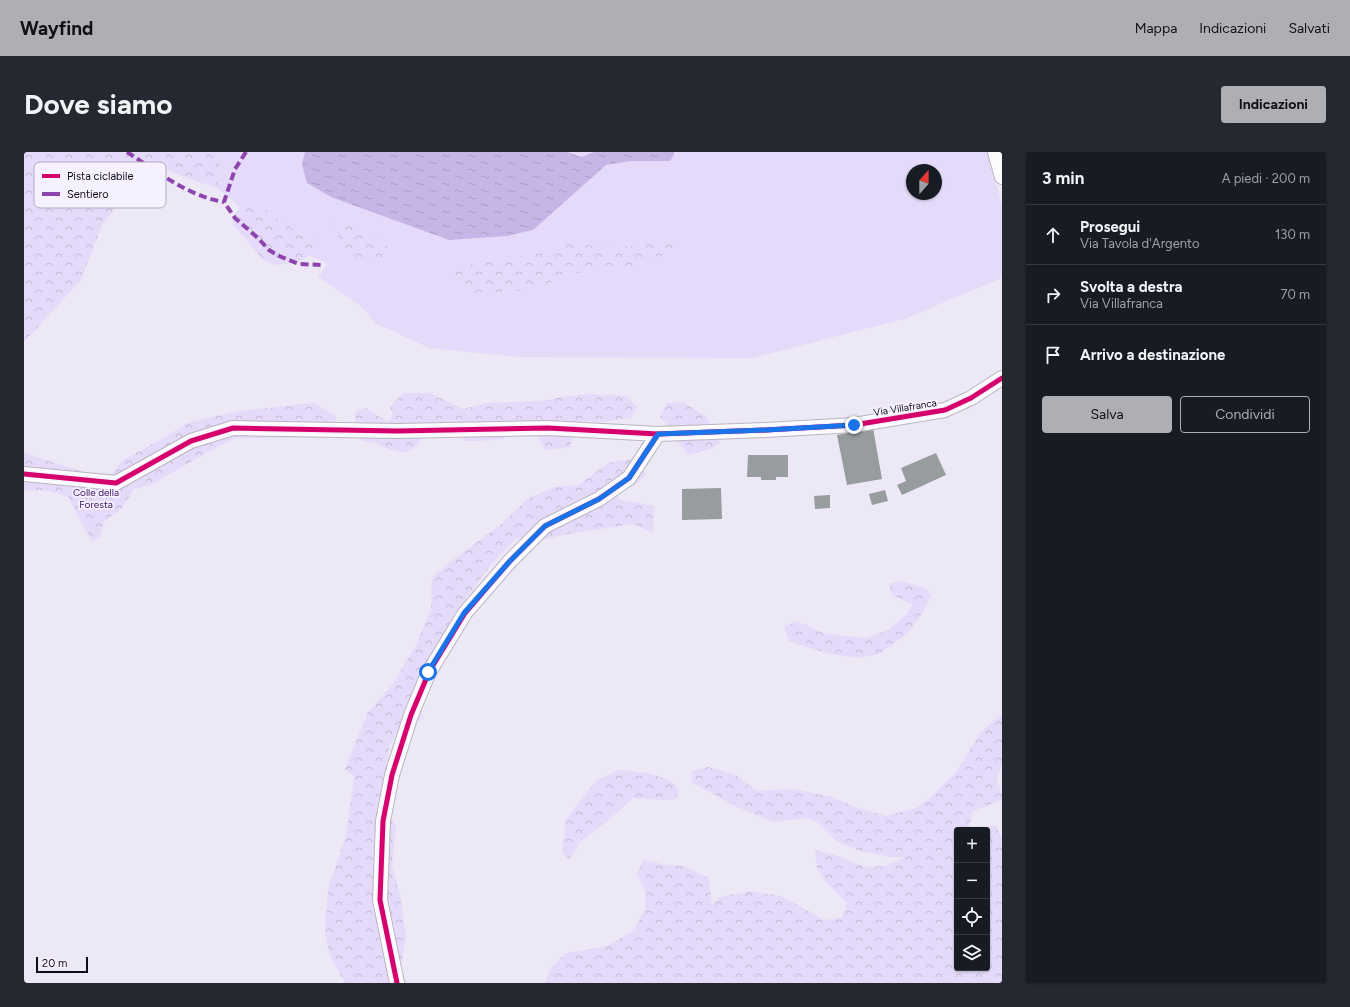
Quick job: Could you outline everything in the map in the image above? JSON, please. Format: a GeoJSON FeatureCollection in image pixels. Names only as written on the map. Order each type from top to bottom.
{"type":"FeatureCollection","features":[{"type":"Feature","properties":{"kind":"street"},"geometry":{"type":"LineString","coordinates":[[995,152],[1002,177]]}},
{"type":"Feature","properties":{"kind":"street","name":"Via Villafranca"},"geometry":{"type":"LineString","coordinates":[[24,474],[116,483],[191,441],[233,428],[397,431],[548,428],[658,434],[854,425],[945,410],[971,398],[1002,378]]}},
{"type":"Feature","properties":{"kind":"street"},"geometry":{"type":"LineString","coordinates":[[397,983],[380,900],[383,821],[392,775],[411,716],[428,672],[464,613],[510,561],[545,526],[599,499],[629,478],[658,434]]}},
{"type":"Feature","properties":{"kind":"green space"},"geometry":{"type":"Polygon","coordinates":[[[24,152],[221,152],[217,188],[166,170],[166,162],[34,162],[34,208],[115,208],[102,225],[81,280],[24,342],[24,152]]]}},
{"type":"Feature","properties":{"kind":"green space"},"geometry":{"type":"Polygon","coordinates":[[[221,152],[987,152],[1002,206],[1002,278],[904,319],[752,358],[519,357],[429,348],[375,323],[361,306],[318,277],[328,264],[267,235],[230,198],[217,188],[221,152]]]}},
{"type":"Feature","properties":{"kind":"green space"},"geometry":{"type":"Polygon","coordinates":[[[240,207],[266,210],[294,230],[316,237],[317,250],[301,261],[275,265],[263,260],[233,224],[232,219],[240,207]]]}},
{"type":"Feature","properties":{"kind":"green space"},"geometry":{"type":"Polygon","coordinates":[[[330,220],[356,224],[387,246],[387,259],[385,261],[354,264],[344,245],[332,229],[330,220]]]}},
{"type":"Feature","properties":{"kind":"green space"},"geometry":{"type":"Polygon","coordinates":[[[673,240],[676,251],[634,266],[576,273],[547,284],[512,292],[469,293],[454,282],[454,269],[473,264],[550,252],[568,242],[607,248],[645,245],[673,240]]]}},
{"type":"Feature","properties":{"kind":"green space"},"geometry":{"type":"Polygon","coordinates":[[[403,393],[430,393],[463,409],[487,403],[541,401],[567,396],[591,394],[626,396],[637,407],[631,418],[601,422],[577,421],[570,447],[545,450],[533,428],[521,421],[499,424],[505,439],[478,441],[465,441],[451,421],[432,426],[418,444],[406,453],[388,449],[376,443],[363,441],[354,433],[356,411],[366,408],[388,422],[393,414],[390,407],[403,393]]]}},
{"type":"Feature","properties":{"kind":"green space"},"geometry":{"type":"Polygon","coordinates":[[[683,402],[705,416],[716,432],[720,443],[713,448],[689,455],[676,439],[674,431],[660,417],[667,403],[683,402]]]}},
{"type":"Feature","properties":{"kind":"green space","name":"Colle della Foresta"},"geometry":{"type":"Polygon","coordinates":[[[314,403],[336,416],[334,431],[328,438],[235,438],[153,484],[134,489],[121,509],[104,522],[100,537],[92,542],[68,497],[46,491],[24,491],[24,453],[84,472],[112,474],[123,460],[160,440],[187,423],[232,412],[314,403]]]}},
{"type":"Feature","properties":{"kind":"green space"},"geometry":{"type":"Polygon","coordinates":[[[631,459],[647,474],[632,487],[617,490],[619,499],[654,506],[653,533],[633,524],[562,535],[540,541],[516,538],[491,565],[453,616],[418,682],[417,693],[423,718],[398,731],[390,744],[381,806],[396,824],[392,866],[400,894],[406,936],[401,968],[407,983],[345,983],[330,956],[325,932],[328,889],[346,836],[354,777],[345,769],[368,712],[392,685],[415,647],[431,610],[432,578],[450,562],[503,523],[527,499],[554,487],[579,485],[611,462],[631,459]]]}},
{"type":"Feature","properties":{"kind":"green space"},"geometry":{"type":"Polygon","coordinates":[[[901,581],[925,588],[931,595],[923,612],[907,634],[879,654],[857,658],[836,655],[789,641],[784,627],[797,621],[826,634],[866,638],[888,630],[907,614],[913,605],[893,595],[889,584],[901,581]]]}},
{"type":"Feature","properties":{"kind":"green space"},"geometry":{"type":"Polygon","coordinates":[[[1002,715],[1002,765],[996,779],[1002,793],[1002,800],[973,811],[969,827],[954,827],[954,971],[990,971],[990,827],[987,827],[995,825],[1002,837],[1002,983],[545,983],[550,970],[565,953],[604,947],[632,932],[645,910],[646,894],[637,873],[644,860],[667,865],[683,866],[709,878],[712,904],[720,897],[749,891],[780,896],[788,899],[823,920],[841,918],[847,903],[827,883],[817,869],[815,850],[835,855],[866,867],[887,866],[905,857],[891,857],[859,851],[835,840],[816,821],[807,818],[774,822],[737,807],[691,782],[692,771],[708,767],[734,774],[757,791],[793,789],[832,797],[858,808],[886,816],[916,808],[931,797],[957,771],[980,733],[1002,715]]]}},
{"type":"Feature","properties":{"kind":"green space"},"geometry":{"type":"Polygon","coordinates":[[[618,770],[647,773],[670,780],[679,790],[676,799],[665,800],[633,798],[605,823],[578,843],[578,846],[569,860],[562,852],[566,819],[596,781],[618,770]]]}},
{"type":"Feature","properties":{"kind":"water"},"geometry":{"type":"Polygon","coordinates":[[[305,152],[567,152],[581,157],[594,152],[674,152],[674,155],[670,161],[631,161],[606,165],[533,230],[507,236],[449,240],[331,197],[307,183],[302,164],[305,152]]]}},
{"type":"Feature","properties":{"kind":"building"},"geometry":{"type":"Polygon","coordinates":[[[873,428],[882,479],[847,485],[837,435],[873,428]]]}},
{"type":"Feature","properties":{"kind":"building"},"geometry":{"type":"Polygon","coordinates":[[[936,453],[946,475],[902,495],[897,485],[906,481],[901,468],[936,453]]]}},
{"type":"Feature","properties":{"kind":"building"},"geometry":{"type":"Polygon","coordinates":[[[748,455],[788,455],[788,477],[776,477],[776,480],[761,480],[761,477],[747,477],[748,455]]]}},
{"type":"Feature","properties":{"kind":"building"},"geometry":{"type":"Polygon","coordinates":[[[721,488],[722,519],[682,520],[682,489],[721,488]]]}},
{"type":"Feature","properties":{"kind":"building"},"geometry":{"type":"Polygon","coordinates":[[[885,490],[888,501],[872,505],[869,494],[885,490]]]}},
{"type":"Feature","properties":{"kind":"building"},"geometry":{"type":"Polygon","coordinates":[[[830,495],[830,508],[815,509],[814,496],[830,495]]]}},
{"type":"Feature","properties":{"kind":"marked path"},"geometry":{"type":"LineString","coordinates":[[127,152],[142,162]]}},
{"type":"Feature","properties":{"kind":"marked path"},"geometry":{"type":"LineString","coordinates":[[246,152],[235,169],[224,202],[235,218],[269,250],[279,256],[299,264],[322,265]]}},
{"type":"Feature","properties":{"kind":"marked path"},"geometry":{"type":"LineString","coordinates":[[166,177],[186,189],[211,199],[224,202]]}},
{"type":"Feature","properties":{"kind":"cycle path"},"geometry":{"type":"LineString","coordinates":[[24,474],[116,483],[191,441],[233,428],[397,431],[548,428],[658,434],[854,425],[945,410],[971,398],[1002,378]]}},
{"type":"Feature","properties":{"kind":"cycle path"},"geometry":{"type":"LineString","coordinates":[[397,983],[380,900],[383,821],[392,775],[411,715],[429,672],[465,613],[510,561],[545,526],[599,499],[629,478],[658,434]]}},
{"type":"Feature","properties":{"kind":"route"},"geometry":{"type":"LineString","coordinates":[[428,672],[464,613],[510,561],[545,526],[599,499],[629,478],[658,434],[854,425]]}}]}
